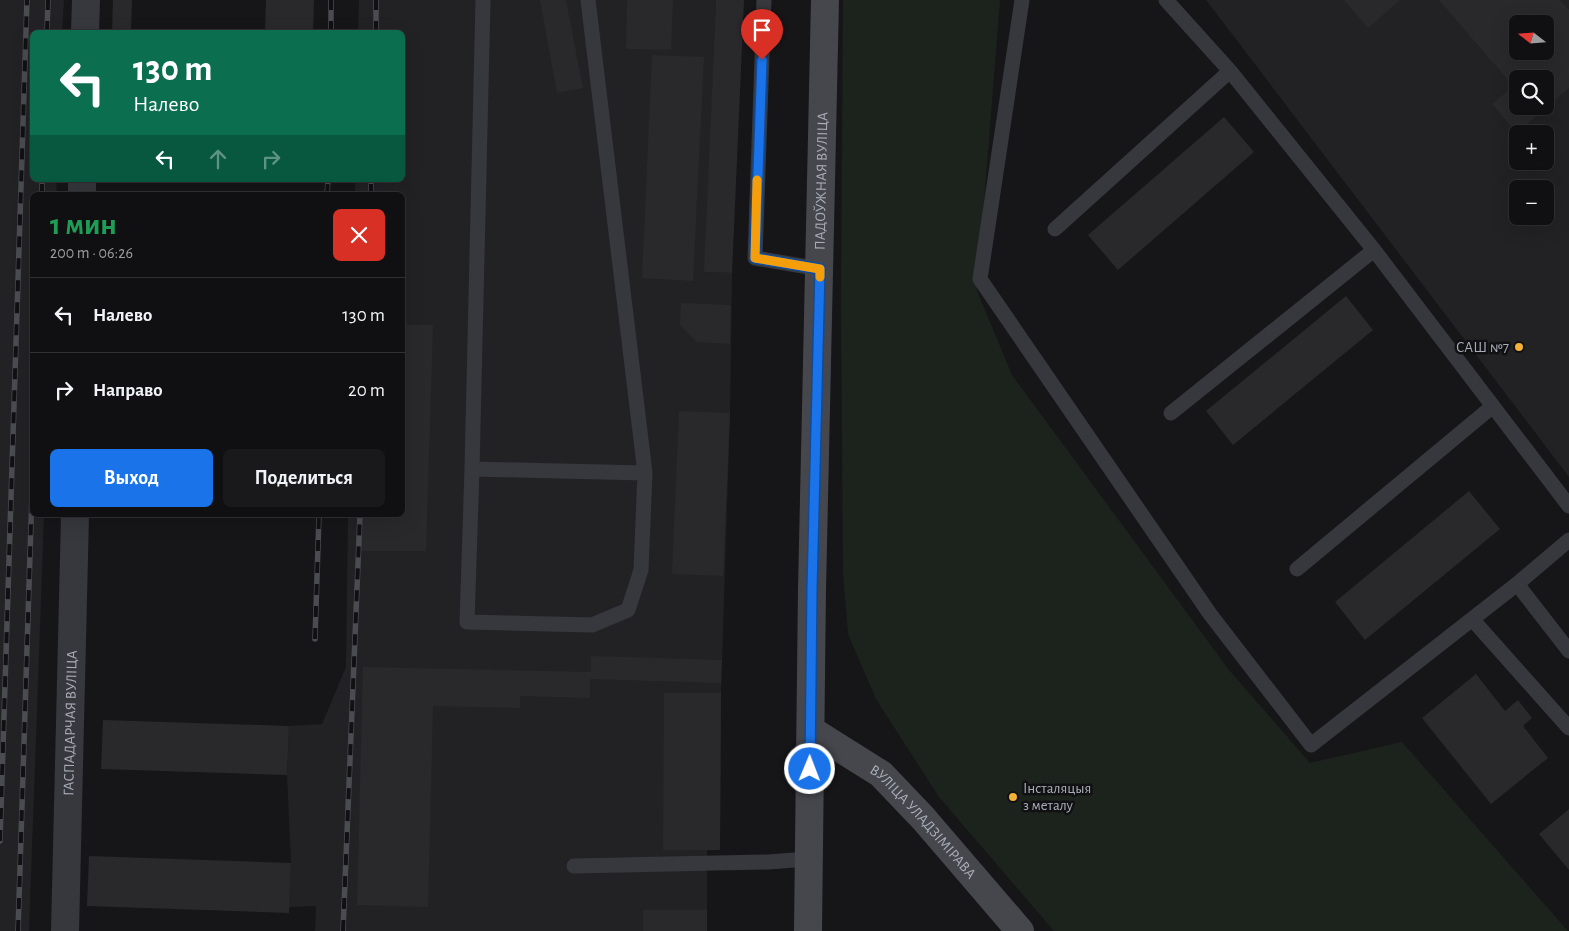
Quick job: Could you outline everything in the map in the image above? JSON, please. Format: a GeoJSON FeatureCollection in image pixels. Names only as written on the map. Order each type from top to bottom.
{"type":"FeatureCollection","features":[{"type":"Feature","properties":{"kind":"main road","name":"ПАДОЎЖНАЯ ВУЛІЦА"},"geometry":{"type":"LineString","coordinates":[[808,931],[812,589],[825,0]]}},
{"type":"Feature","properties":{"kind":"main road","name":"ВУЛІЦА УЛАДЗІМІРАВА"},"geometry":{"type":"LineString","coordinates":[[811,730],[881,774],[923,818],[1020,931]]}},
{"type":"Feature","properties":{"kind":"street"},"geometry":{"type":"LineString","coordinates":[[85,30],[86,0]]}},
{"type":"Feature","properties":{"kind":"street","name":"ГАСПАДАРЧАЯ ВУЛІЦА"},"geometry":{"type":"LineString","coordinates":[[65,931],[74,517]]}},
{"type":"Feature","properties":{"kind":"lane"},"geometry":{"type":"LineString","coordinates":[[483,0],[467,622],[592,625],[628,610],[641,570],[645,474],[588,0]]}},
{"type":"Feature","properties":{"kind":"lane"},"geometry":{"type":"LineString","coordinates":[[764,0],[755,258],[820,269]]}},
{"type":"Feature","properties":{"kind":"lane"},"geometry":{"type":"LineString","coordinates":[[1022,0],[980,279],[1210,614],[1311,745],[1517,584],[1569,540]]}},
{"type":"Feature","properties":{"kind":"lane"},"geometry":{"type":"LineString","coordinates":[[1166,0],[1230,71],[1374,250],[1569,506]]}},
{"type":"Feature","properties":{"kind":"lane"},"geometry":{"type":"LineString","coordinates":[[1054,229],[1230,71]]}},
{"type":"Feature","properties":{"kind":"lane"},"geometry":{"type":"LineString","coordinates":[[1171,413],[1374,250]]}},
{"type":"Feature","properties":{"kind":"lane"},"geometry":{"type":"LineString","coordinates":[[1297,569],[1493,406]]}},
{"type":"Feature","properties":{"kind":"lane"},"geometry":{"type":"LineString","coordinates":[[472,469],[645,474]]}},
{"type":"Feature","properties":{"kind":"lane"},"geometry":{"type":"LineString","coordinates":[[1517,584],[1569,651]]}},
{"type":"Feature","properties":{"kind":"lane"},"geometry":{"type":"LineString","coordinates":[[1472,618],[1569,728]]}},
{"type":"Feature","properties":{"kind":"lane"},"geometry":{"type":"LineString","coordinates":[[574,866],[768,862],[808,859]]}},
{"type":"Feature","properties":{"kind":"shaded area"},"geometry":{"type":"Polygon","coordinates":[[[0,0],[64,0],[62,30],[30,30],[30,182],[57,182],[56,192],[30,192],[30,517],[44,517],[29,931],[0,931],[0,0]]]}},
{"type":"Feature","properties":{"kind":"shaded area"},"geometry":{"type":"Polygon","coordinates":[[[359,0],[716,0],[705,272],[732,273],[730,413],[721,693],[720,850],[707,850],[707,931],[315,931],[316,906],[289,907],[291,863],[287,775],[289,726],[322,724],[346,667],[348,517],[405,517],[405,192],[355,192],[355,182],[405,182],[405,30],[358,30],[359,0]]]}},
{"type":"Feature","properties":{"kind":"shaded area"},"geometry":{"type":"Polygon","coordinates":[[[843,0],[1000,0],[977,291],[1012,375],[1229,670],[1310,763],[1402,742],[1568,931],[1054,931],[939,797],[876,699],[848,634],[843,571],[841,312],[843,0]]]}},
{"type":"Feature","properties":{"kind":"shaded area","name":"САШ №7"},"geometry":{"type":"Polygon","coordinates":[[[1206,0],[1569,0],[1569,477],[1206,0]]]}},
{"type":"Feature","properties":{"kind":"building"},"geometry":{"type":"Polygon","coordinates":[[[113,0],[132,0],[131,30],[112,30],[113,0]]]}},
{"type":"Feature","properties":{"kind":"building"},"geometry":{"type":"Polygon","coordinates":[[[266,0],[314,0],[313,30],[265,30],[266,0]]]}},
{"type":"Feature","properties":{"kind":"building"},"geometry":{"type":"Polygon","coordinates":[[[540,0],[566,0],[583,88],[557,93],[540,0]]]}},
{"type":"Feature","properties":{"kind":"building"},"geometry":{"type":"Polygon","coordinates":[[[627,0],[673,0],[671,50],[626,49],[627,0]]]}},
{"type":"Feature","properties":{"kind":"building"},"geometry":{"type":"Polygon","coordinates":[[[716,0],[744,0],[732,273],[704,272],[716,0]]]}},
{"type":"Feature","properties":{"kind":"building"},"geometry":{"type":"Polygon","coordinates":[[[1344,0],[1400,0],[1368,28],[1344,0]]]}},
{"type":"Feature","properties":{"kind":"building"},"geometry":{"type":"Polygon","coordinates":[[[1439,0],[1560,0],[1569,10],[1569,88],[1554,101],[1554,70],[1509,70],[1509,81],[1439,0]]]}},
{"type":"Feature","properties":{"kind":"building"},"geometry":{"type":"Polygon","coordinates":[[[652,55],[704,57],[693,281],[642,278],[652,55]]]}},
{"type":"Feature","properties":{"kind":"building"},"geometry":{"type":"Polygon","coordinates":[[[1509,89],[1509,115],[1538,115],[1526,125],[1510,125],[1492,104],[1509,89]]]}},
{"type":"Feature","properties":{"kind":"building"},"geometry":{"type":"Polygon","coordinates":[[[1224,117],[1254,152],[1118,270],[1088,235],[1224,117]]]}},
{"type":"Feature","properties":{"kind":"building"},"geometry":{"type":"Polygon","coordinates":[[[1346,296],[1373,330],[1233,445],[1206,411],[1346,296]]]}},
{"type":"Feature","properties":{"kind":"building"},"geometry":{"type":"Polygon","coordinates":[[[681,303],[731,305],[730,344],[697,342],[680,325],[681,303]]]}},
{"type":"Feature","properties":{"kind":"building"},"geometry":{"type":"Polygon","coordinates":[[[405,325],[433,325],[426,551],[360,551],[362,517],[405,517],[405,325]]]}},
{"type":"Feature","properties":{"kind":"building"},"geometry":{"type":"Polygon","coordinates":[[[679,411],[730,413],[723,576],[672,574],[679,411]]]}},
{"type":"Feature","properties":{"kind":"building"},"geometry":{"type":"Polygon","coordinates":[[[1469,491],[1500,529],[1365,640],[1335,602],[1469,491]]]}},
{"type":"Feature","properties":{"kind":"building"},"geometry":{"type":"Polygon","coordinates":[[[591,656],[722,660],[721,683],[590,679],[590,698],[520,696],[520,708],[433,706],[428,907],[357,905],[363,667],[591,672],[591,656]]]}},
{"type":"Feature","properties":{"kind":"building"},"geometry":{"type":"Polygon","coordinates":[[[1476,674],[1505,711],[1518,700],[1532,718],[1523,726],[1548,758],[1491,804],[1422,718],[1476,674]]]}},
{"type":"Feature","properties":{"kind":"building"},"geometry":{"type":"Polygon","coordinates":[[[664,693],[721,693],[720,850],[663,850],[664,693]]]}},
{"type":"Feature","properties":{"kind":"building"},"geometry":{"type":"Polygon","coordinates":[[[103,720],[289,726],[287,775],[101,769],[103,720]]]}},
{"type":"Feature","properties":{"kind":"building"},"geometry":{"type":"Polygon","coordinates":[[[1569,809],[1569,870],[1539,834],[1569,809]]]}},
{"type":"Feature","properties":{"kind":"building"},"geometry":{"type":"Polygon","coordinates":[[[89,856],[291,863],[289,913],[87,906],[89,856]]]}},
{"type":"Feature","properties":{"kind":"building"},"geometry":{"type":"Polygon","coordinates":[[[643,910],[707,910],[707,931],[643,931],[643,910]]]}},
{"type":"Feature","properties":{"kind":"railway"},"geometry":{"type":"LineString","coordinates":[[0,841],[27,0]]}},
{"type":"Feature","properties":{"kind":"railway"},"geometry":{"type":"LineString","coordinates":[[47,30],[48,0]]}},
{"type":"Feature","properties":{"kind":"railway"},"geometry":{"type":"LineString","coordinates":[[331,0],[331,30]]}},
{"type":"Feature","properties":{"kind":"railway"},"geometry":{"type":"LineString","coordinates":[[376,0],[376,30]]}},
{"type":"Feature","properties":{"kind":"railway"},"geometry":{"type":"LineString","coordinates":[[42,182],[42,192]]}},
{"type":"Feature","properties":{"kind":"railway"},"geometry":{"type":"LineString","coordinates":[[327,192],[328,182]]}},
{"type":"Feature","properties":{"kind":"railway"},"geometry":{"type":"LineString","coordinates":[[371,182],[371,192]]}},
{"type":"Feature","properties":{"kind":"railway"},"geometry":{"type":"LineString","coordinates":[[18,931],[31,517]]}},
{"type":"Feature","properties":{"kind":"railway"},"geometry":{"type":"LineString","coordinates":[[315,639],[319,517]]}},
{"type":"Feature","properties":{"kind":"railway"},"geometry":{"type":"LineString","coordinates":[[343,931],[360,517]]}},
{"type":"Feature","properties":{"kind":"slow traffic"},"geometry":{"type":"LineString","coordinates":[[757,180],[755,258],[820,269],[820,277]]}},
{"type":"Feature","properties":{"kind":"place","name":"САШ №7"},"geometry":{"type":"Point","coordinates":[1519,347]}},
{"type":"Feature","properties":{"kind":"place","name":"Інсталяцыя з металу"},"geometry":{"type":"Point","coordinates":[1013,797]}},
{"type":"Feature","properties":{"kind":"route"},"geometry":{"type":"LineString","coordinates":[[762,60],[755,258],[820,269],[812,589],[810,769]]}}]}
